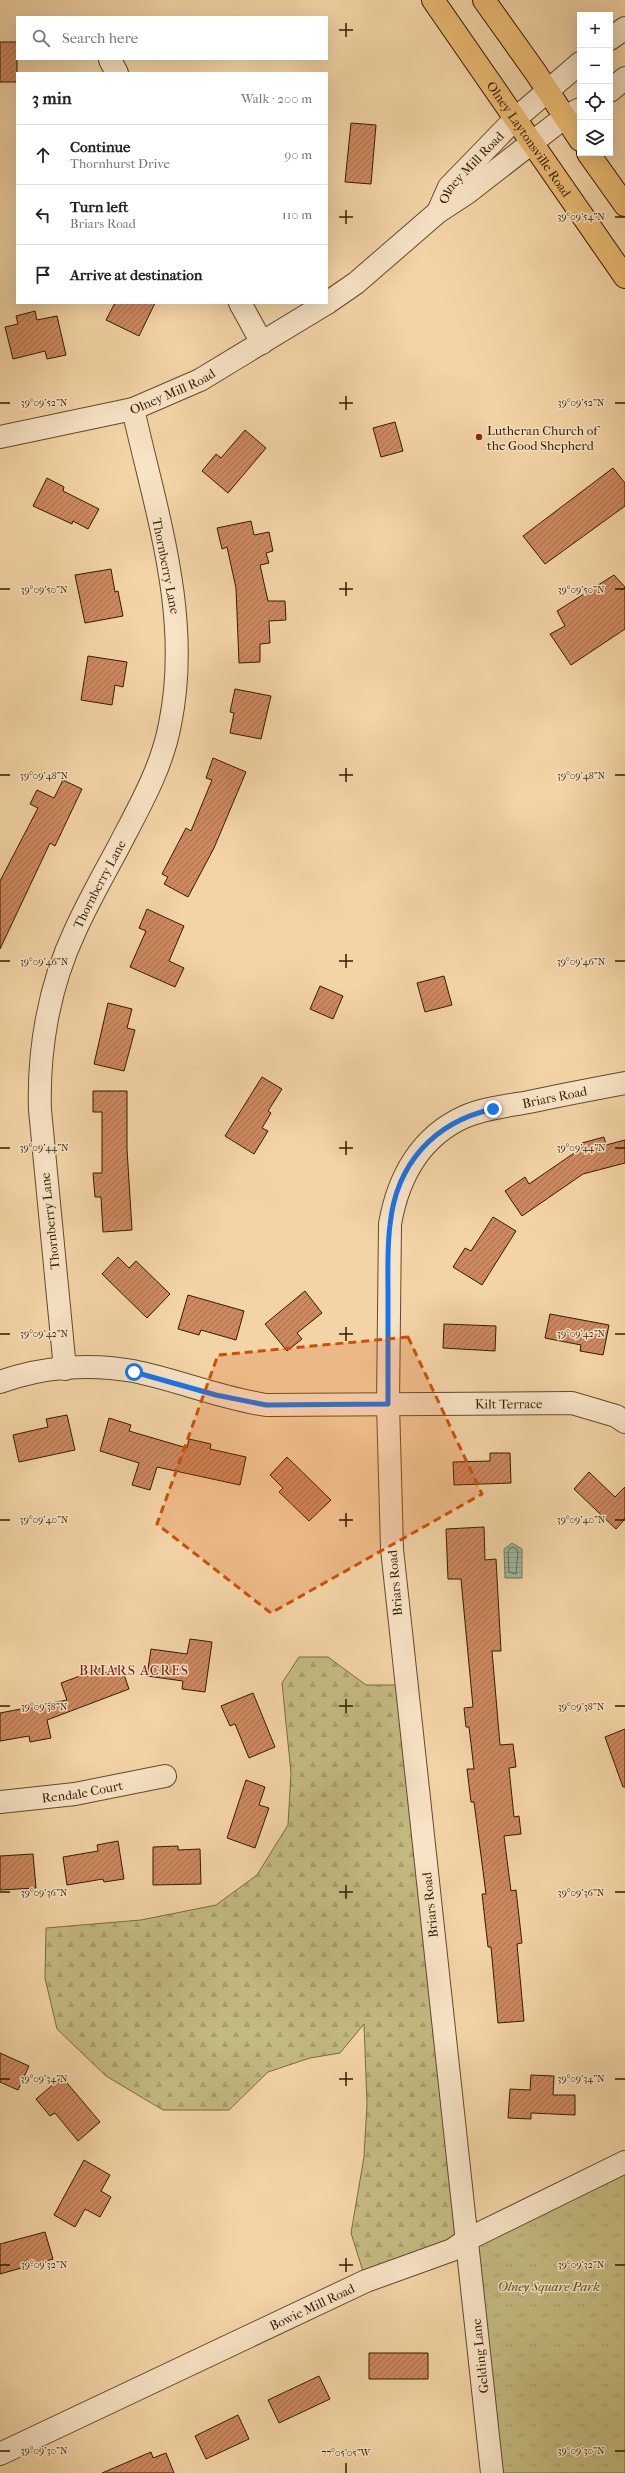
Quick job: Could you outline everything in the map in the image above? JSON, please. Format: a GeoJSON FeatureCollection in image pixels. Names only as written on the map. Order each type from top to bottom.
{"type":"FeatureCollection","features":[{"type":"Feature","properties":{"kind":"main road","name":"Olney Laytonsville Road"},"geometry":{"type":"LineString","coordinates":[[433,0],[514,120],[625,277]]}},
{"type":"Feature","properties":{"kind":"main road"},"geometry":{"type":"LineString","coordinates":[[484,0],[547,90],[572,113],[577,130]]}},
{"type":"Feature","properties":{"kind":"main road"},"geometry":{"type":"LineString","coordinates":[[590,156],[625,205]]}},
{"type":"Feature","properties":{"kind":"street"},"geometry":{"type":"LineString","coordinates":[[613,37],[625,28]]}},
{"type":"Feature","properties":{"kind":"street","name":"Olney Mill Road"},"geometry":{"type":"LineString","coordinates":[[438,212],[449,187],[514,120],[577,65]]}},
{"type":"Feature","properties":{"kind":"street"},"geometry":{"type":"LineString","coordinates":[[613,88],[625,78]]}},
{"type":"Feature","properties":{"kind":"street","name":"Olney Mill Road"},"geometry":{"type":"LineString","coordinates":[[328,302],[356,283],[438,212],[467,193],[531,142],[572,113]]}},
{"type":"Feature","properties":{"kind":"street"},"geometry":{"type":"LineString","coordinates":[[241,304],[262,343]]}},
{"type":"Feature","properties":{"kind":"street","name":"Olney Mill Road"},"geometry":{"type":"LineString","coordinates":[[0,437],[133,409],[200,380],[325,304]]}},
{"type":"Feature","properties":{"kind":"street","name":"Thornberry Lane"},"geometry":{"type":"LineString","coordinates":[[65,1368],[40,1110],[39,1083],[45,1031],[57,978],[72,937],[145,796],[164,749],[170,724],[176,678],[178,637],[174,594],[133,409]]}},
{"type":"Feature","properties":{"kind":"street","name":"Briars Road"},"geometry":{"type":"LineString","coordinates":[[468,2239],[399,1629],[392,1549],[388,1404],[390,1224],[393,1204],[403,1176],[417,1153],[437,1133],[464,1116],[625,1083]]}},
{"type":"Feature","properties":{"kind":"street","name":"Kilt Terrace"},"geometry":{"type":"LineString","coordinates":[[0,1382],[37,1371],[65,1368],[97,1368],[134,1372],[216,1395],[266,1405],[572,1403],[616,1416],[625,1422]]}},
{"type":"Feature","properties":{"kind":"street","name":"Rendale Court"},"geometry":{"type":"LineString","coordinates":[[0,1802],[75,1794],[165,1776]]}},
{"type":"Feature","properties":{"kind":"street","name":"Bowie Mill Road"},"geometry":{"type":"LineString","coordinates":[[0,2454],[366,2281],[452,2250],[468,2239],[625,2162]]}},
{"type":"Feature","properties":{"kind":"street","name":"Gelding Lane"},"geometry":{"type":"LineString","coordinates":[[468,2239],[492,2473]]}},
{"type":"Feature","properties":{"kind":"highlighted area"},"geometry":{"type":"Polygon","coordinates":[[[408,1337],[482,1494],[271,1613],[157,1524],[218,1355],[408,1337]]]}},
{"type":"Feature","properties":{"kind":"green space"},"geometry":{"type":"Polygon","coordinates":[[[299,1657],[328,1657],[366,1685],[405,1685],[468,2239],[366,2281],[351,2233],[364,2157],[367,2104],[364,2024],[340,2053],[310,2058],[268,2072],[229,2110],[163,2110],[106,2076],[57,2029],[45,1978],[46,1928],[141,1920],[216,1905],[257,1875],[288,1825],[291,1773],[282,1683],[299,1657]]]}},
{"type":"Feature","properties":{"kind":"green space","name":"Olney Square Park"},"geometry":{"type":"Polygon","coordinates":[[[625,2162],[625,2473],[492,2473],[468,2239],[625,2162]]]}},
{"type":"Feature","properties":{"kind":"water"},"geometry":{"type":"Polygon","coordinates":[[[512,1543],[522,1549],[522,1578],[505,1578],[504,1549],[512,1543]]]}},
{"type":"Feature","properties":{"kind":"building"},"geometry":{"type":"Polygon","coordinates":[[[0,42],[16,42],[16,82],[0,82],[0,42]]]}},
{"type":"Feature","properties":{"kind":"building"},"geometry":{"type":"Polygon","coordinates":[[[351,123],[376,125],[371,184],[345,182],[351,123]]]}},
{"type":"Feature","properties":{"kind":"building"},"geometry":{"type":"Polygon","coordinates":[[[114,304],[155,304],[139,336],[106,320],[114,304]]]}},
{"type":"Feature","properties":{"kind":"building"},"geometry":{"type":"Polygon","coordinates":[[[35,311],[37,320],[57,316],[66,355],[47,359],[45,351],[13,359],[5,327],[18,324],[16,316],[35,311]]]}},
{"type":"Feature","properties":{"kind":"building"},"geometry":{"type":"Polygon","coordinates":[[[395,422],[403,451],[381,457],[373,428],[395,422]]]}},
{"type":"Feature","properties":{"kind":"building"},"geometry":{"type":"Polygon","coordinates":[[[245,430],[266,448],[228,493],[202,471],[216,454],[221,458],[245,430]]]}},
{"type":"Feature","properties":{"kind":"building"},"geometry":{"type":"Polygon","coordinates":[[[613,468],[625,483],[625,506],[545,564],[523,536],[613,468]]]}},
{"type":"Feature","properties":{"kind":"building"},"geometry":{"type":"Polygon","coordinates":[[[47,478],[64,487],[63,491],[99,509],[88,529],[73,521],[72,524],[33,506],[47,478]]]}},
{"type":"Feature","properties":{"kind":"building"},"geometry":{"type":"Polygon","coordinates":[[[251,521],[254,535],[269,532],[273,551],[266,553],[269,563],[260,565],[268,601],[285,601],[286,620],[269,621],[270,643],[260,644],[260,662],[239,663],[236,588],[227,547],[222,549],[217,528],[251,521]]]}},
{"type":"Feature","properties":{"kind":"building"},"geometry":{"type":"Polygon","coordinates":[[[111,569],[115,592],[118,591],[123,616],[85,623],[75,575],[111,569]]]}},
{"type":"Feature","properties":{"kind":"building"},"geometry":{"type":"Polygon","coordinates":[[[614,575],[625,587],[625,629],[571,665],[550,634],[565,626],[557,611],[614,575]]]}},
{"type":"Feature","properties":{"kind":"building"},"geometry":{"type":"Polygon","coordinates":[[[88,656],[127,662],[123,687],[115,685],[112,705],[81,700],[88,656]]]}},
{"type":"Feature","properties":{"kind":"building"},"geometry":{"type":"Polygon","coordinates":[[[235,689],[271,696],[261,739],[230,733],[234,713],[230,712],[235,689]]]}},
{"type":"Feature","properties":{"kind":"building"},"geometry":{"type":"Polygon","coordinates":[[[213,758],[246,772],[214,848],[188,897],[164,884],[168,877],[162,874],[186,828],[191,831],[212,780],[206,778],[213,758]]]}},
{"type":"Feature","properties":{"kind":"building"},"geometry":{"type":"Polygon","coordinates":[[[63,780],[82,789],[55,846],[50,843],[0,949],[0,881],[38,808],[30,804],[37,790],[54,798],[63,780]]]}},
{"type":"Feature","properties":{"kind":"building"},"geometry":{"type":"Polygon","coordinates":[[[147,909],[184,926],[169,961],[184,968],[175,987],[130,967],[146,931],[139,928],[147,909]]]}},
{"type":"Feature","properties":{"kind":"building"},"geometry":{"type":"Polygon","coordinates":[[[444,976],[452,1005],[425,1012],[417,983],[444,976]]]}},
{"type":"Feature","properties":{"kind":"building"},"geometry":{"type":"Polygon","coordinates":[[[320,986],[343,996],[333,1019],[310,1009],[320,986]]]}},
{"type":"Feature","properties":{"kind":"building"},"geometry":{"type":"Polygon","coordinates":[[[108,1003],[132,1009],[127,1028],[135,1030],[124,1071],[94,1064],[108,1003]]]}},
{"type":"Feature","properties":{"kind":"building"},"geometry":{"type":"Polygon","coordinates":[[[262,1077],[282,1089],[268,1111],[271,1113],[262,1128],[268,1131],[254,1154],[225,1136],[262,1077]]]}},
{"type":"Feature","properties":{"kind":"building"},"geometry":{"type":"Polygon","coordinates":[[[93,1091],[127,1091],[127,1149],[132,1230],[103,1232],[101,1197],[95,1197],[93,1173],[102,1173],[102,1112],[93,1112],[93,1091]]]}},
{"type":"Feature","properties":{"kind":"building"},"geometry":{"type":"Polygon","coordinates":[[[604,1137],[606,1145],[625,1140],[625,1163],[583,1174],[522,1216],[505,1191],[525,1177],[529,1184],[583,1147],[582,1143],[604,1137]]]}},
{"type":"Feature","properties":{"kind":"building"},"geometry":{"type":"Polygon","coordinates":[[[493,1217],[516,1231],[482,1285],[453,1267],[465,1248],[471,1251],[493,1217]]]}},
{"type":"Feature","properties":{"kind":"building"},"geometry":{"type":"Polygon","coordinates":[[[118,1257],[129,1268],[136,1261],[170,1294],[147,1318],[102,1274],[118,1257]]]}},
{"type":"Feature","properties":{"kind":"building"},"geometry":{"type":"Polygon","coordinates":[[[305,1291],[322,1313],[297,1333],[302,1339],[287,1351],[265,1324],[305,1291]]]}},
{"type":"Feature","properties":{"kind":"building"},"geometry":{"type":"Polygon","coordinates":[[[188,1295],[244,1311],[236,1340],[201,1330],[199,1335],[178,1329],[188,1295]]]}},
{"type":"Feature","properties":{"kind":"building"},"geometry":{"type":"Polygon","coordinates":[[[550,1314],[609,1325],[603,1355],[580,1351],[581,1345],[545,1338],[550,1314]]]}},
{"type":"Feature","properties":{"kind":"building"},"geometry":{"type":"Polygon","coordinates":[[[444,1324],[496,1326],[495,1351],[443,1348],[444,1324]]]}},
{"type":"Feature","properties":{"kind":"building"},"geometry":{"type":"Polygon","coordinates":[[[67,1415],[75,1450],[19,1462],[13,1435],[48,1427],[46,1419],[67,1415]]]}},
{"type":"Feature","properties":{"kind":"building"},"geometry":{"type":"Polygon","coordinates":[[[109,1418],[131,1425],[129,1431],[187,1448],[189,1439],[211,1444],[210,1449],[246,1457],[240,1485],[157,1467],[150,1490],[132,1485],[139,1463],[100,1451],[109,1418]]]}},
{"type":"Feature","properties":{"kind":"building"},"geometry":{"type":"Polygon","coordinates":[[[490,1453],[510,1453],[511,1483],[454,1485],[453,1462],[490,1461],[490,1453]]]}},
{"type":"Feature","properties":{"kind":"building"},"geometry":{"type":"Polygon","coordinates":[[[287,1457],[331,1500],[309,1521],[279,1492],[283,1488],[270,1475],[287,1457]]]}},
{"type":"Feature","properties":{"kind":"building"},"geometry":{"type":"Polygon","coordinates":[[[589,1472],[615,1497],[625,1487],[625,1519],[616,1529],[574,1489],[589,1472]]]}},
{"type":"Feature","properties":{"kind":"building"},"geometry":{"type":"Polygon","coordinates":[[[484,1527],[485,1560],[496,1559],[501,1651],[492,1651],[500,1745],[513,1744],[516,1767],[509,1768],[514,1817],[519,1816],[521,1834],[504,1836],[511,1891],[516,1890],[522,1943],[517,1944],[524,2021],[498,2023],[491,1947],[488,1947],[482,1894],[486,1894],[474,1802],[471,1802],[467,1769],[474,1769],[469,1727],[466,1727],[464,1708],[473,1707],[461,1579],[448,1579],[446,1529],[484,1527]]]}},
{"type":"Feature","properties":{"kind":"building"},"geometry":{"type":"Polygon","coordinates":[[[190,1639],[212,1642],[205,1692],[182,1689],[183,1681],[147,1676],[151,1649],[187,1654],[190,1639]]]}},
{"type":"Feature","properties":{"kind":"building"},"geometry":{"type":"Polygon","coordinates":[[[121,1666],[129,1689],[47,1720],[51,1738],[30,1742],[29,1736],[0,1741],[0,1713],[67,1700],[61,1683],[101,1668],[103,1674],[121,1666]]]}},
{"type":"Feature","properties":{"kind":"building"},"geometry":{"type":"Polygon","coordinates":[[[253,1693],[275,1747],[249,1758],[235,1724],[230,1726],[221,1706],[253,1693]]]}},
{"type":"Feature","properties":{"kind":"building"},"geometry":{"type":"Polygon","coordinates":[[[625,1729],[625,1787],[623,1787],[605,1737],[625,1729]]]}},
{"type":"Feature","properties":{"kind":"building"},"geometry":{"type":"Polygon","coordinates":[[[246,1780],[265,1787],[259,1805],[269,1808],[255,1848],[227,1838],[246,1780]]]}},
{"type":"Feature","properties":{"kind":"building"},"geometry":{"type":"Polygon","coordinates":[[[118,1841],[124,1879],[104,1882],[103,1879],[67,1885],[63,1857],[98,1851],[97,1845],[118,1841]]]}},
{"type":"Feature","properties":{"kind":"building"},"geometry":{"type":"Polygon","coordinates":[[[178,1846],[178,1850],[200,1849],[201,1884],[153,1885],[153,1847],[178,1846]]]}},
{"type":"Feature","properties":{"kind":"building"},"geometry":{"type":"Polygon","coordinates":[[[33,1854],[36,1888],[0,1890],[0,1856],[33,1854]]]}},
{"type":"Feature","properties":{"kind":"building"},"geometry":{"type":"Polygon","coordinates":[[[0,2053],[29,2066],[18,2090],[0,2082],[0,2053]]]}},
{"type":"Feature","properties":{"kind":"building"},"geometry":{"type":"Polygon","coordinates":[[[531,2075],[554,2076],[553,2095],[575,2095],[575,2115],[531,2113],[531,2119],[508,2118],[510,2089],[530,2090],[531,2075]]]}},
{"type":"Feature","properties":{"kind":"building"},"geometry":{"type":"Polygon","coordinates":[[[62,2077],[100,2122],[78,2141],[55,2113],[50,2116],[36,2099],[62,2077]]]}},
{"type":"Feature","properties":{"kind":"building"},"geometry":{"type":"Polygon","coordinates":[[[84,2160],[110,2175],[101,2191],[111,2197],[100,2217],[85,2209],[75,2227],[54,2215],[84,2160]]]}},
{"type":"Feature","properties":{"kind":"building"},"geometry":{"type":"Polygon","coordinates":[[[45,2232],[53,2259],[0,2274],[0,2244],[45,2232]]]}},
{"type":"Feature","properties":{"kind":"building"},"geometry":{"type":"Polygon","coordinates":[[[369,2353],[428,2353],[428,2379],[369,2379],[369,2353]]]}},
{"type":"Feature","properties":{"kind":"building"},"geometry":{"type":"Polygon","coordinates":[[[319,2376],[330,2399],[279,2423],[268,2400],[319,2376]]]}},
{"type":"Feature","properties":{"kind":"building"},"geometry":{"type":"Polygon","coordinates":[[[238,2415],[249,2439],[206,2459],[195,2436],[238,2415]]]}},
{"type":"Feature","properties":{"kind":"building"},"geometry":{"type":"Polygon","coordinates":[[[151,2452],[153,2458],[166,2453],[174,2473],[102,2473],[151,2452]]]}},
{"type":"Feature","properties":{"kind":"place","name":"Lutheran Church of the Good Shepherd"},"geometry":{"type":"Point","coordinates":[479,437]}},
{"type":"Feature","properties":{"kind":"district","name":"BRIARS ACRES"},"geometry":{"type":"Point","coordinates":[134,1670]}},
{"type":"Feature","properties":{"kind":"route"},"geometry":{"type":"LineString","coordinates":[[134,1372],[242,1402],[266,1405],[388,1404],[388,1245],[393,1204],[403,1176],[417,1153],[437,1133],[464,1116],[493,1109]]}}]}
